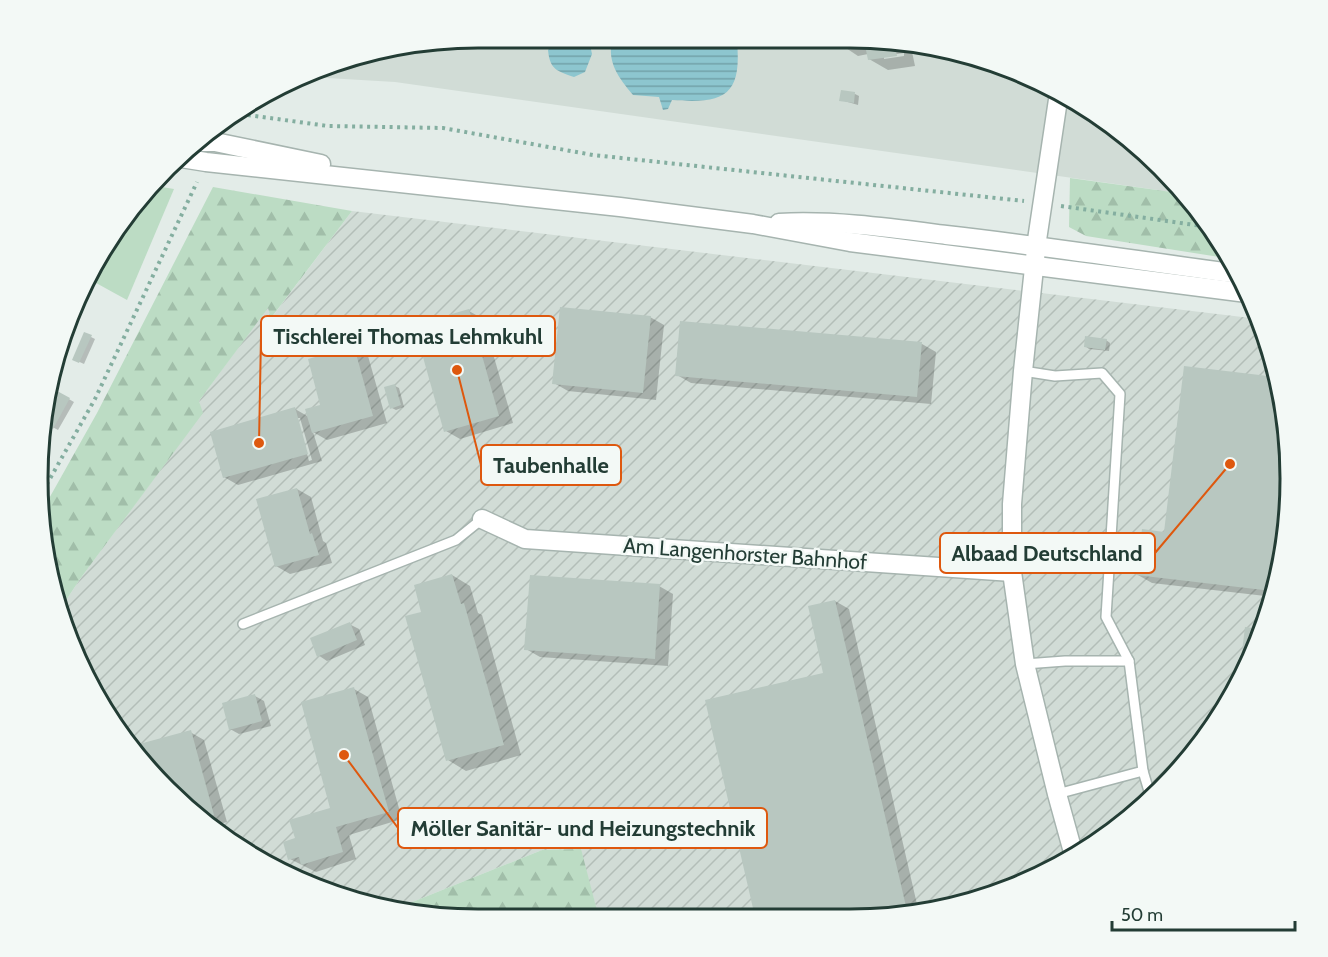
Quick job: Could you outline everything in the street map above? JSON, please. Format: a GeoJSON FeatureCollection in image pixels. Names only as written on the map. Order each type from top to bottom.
{"type":"FeatureCollection","features":[{"type":"Feature","properties":{"kind":"street"},"geometry":{"type":"LineString","coordinates":[[1058,102],[1034,266],[1023,371],[1012,504],[1012,572],[1026,664],[1072,847]]}},
{"type":"Feature","properties":{"kind":"street"},"geometry":{"type":"LineString","coordinates":[[210,142],[428,185]]}},
{"type":"Feature","properties":{"kind":"street"},"geometry":{"type":"LineString","coordinates":[[190,159],[753,224],[849,242],[1238,292]]}},
{"type":"Feature","properties":{"kind":"street"},"geometry":{"type":"LineString","coordinates":[[753,224],[805,221],[852,225],[1037,246],[1227,272]]}},
{"type":"Feature","properties":{"kind":"street","name":"Am Langenhorster Bahnhof"},"geometry":{"type":"LineString","coordinates":[[482,519],[525,539],[1012,572]]}},
{"type":"Feature","properties":{"kind":"lane"},"geometry":{"type":"LineString","coordinates":[[1023,371],[1055,376],[1102,373],[1120,394],[1106,617],[1129,661],[1143,771],[1148,788]]}},
{"type":"Feature","properties":{"kind":"lane"},"geometry":{"type":"LineString","coordinates":[[243,624],[456,540],[482,519]]}},
{"type":"Feature","properties":{"kind":"lane"},"geometry":{"type":"LineString","coordinates":[[1026,664],[1065,661],[1129,661]]}},
{"type":"Feature","properties":{"kind":"lane"},"geometry":{"type":"LineString","coordinates":[[1057,794],[1143,771]]}},
{"type":"Feature","properties":{"kind":"path"},"geometry":{"type":"LineString","coordinates":[[249,114],[327,126],[443,128],[593,155],[1043,203],[1197,225]]}},
{"type":"Feature","properties":{"kind":"path"},"geometry":{"type":"LineString","coordinates":[[48,482],[96,399],[206,162]]}},
{"type":"Feature","properties":{"kind":"shaded area"},"geometry":{"type":"Polygon","coordinates":[[[850,48],[906,52],[933,56],[988,71],[1040,92],[1112,137],[1154,174],[1170,192],[395,82],[322,78],[395,56],[450,49],[850,48]]]}},
{"type":"Feature","properties":{"kind":"shaded area"},"geometry":{"type":"Polygon","coordinates":[[[352,211],[1248,318],[1272,395],[1279,450],[1279,507],[1272,562],[1265,590],[1247,643],[1222,694],[1191,741],[1154,783],[1112,820],[1065,851],[1040,865],[988,886],[933,901],[878,908],[597,909],[580,849],[542,850],[410,903],[367,894],[314,876],[263,851],[216,820],[174,783],[137,741],[106,694],[92,669],[66,600],[202,413],[199,401],[268,307],[272,317],[352,211]]]}},
{"type":"Feature","properties":{"kind":"green space"},"geometry":{"type":"Polygon","coordinates":[[[1070,178],[1170,192],[1191,216],[1218,257],[1086,236],[1069,227],[1070,178]]]}},
{"type":"Feature","properties":{"kind":"green space"},"geometry":{"type":"Polygon","coordinates":[[[162,187],[174,189],[127,300],[95,282],[137,216],[162,187]]]}},
{"type":"Feature","properties":{"kind":"green space"},"geometry":{"type":"Polygon","coordinates":[[[213,187],[352,211],[271,318],[268,308],[199,401],[203,413],[66,600],[56,562],[49,499],[97,413],[213,187]]]}},
{"type":"Feature","properties":{"kind":"green space"},"geometry":{"type":"Polygon","coordinates":[[[581,849],[597,909],[478,909],[410,903],[542,850],[581,849]]]}},
{"type":"Feature","properties":{"kind":"water"},"geometry":{"type":"Polygon","coordinates":[[[550,48],[591,48],[592,54],[585,72],[574,77],[555,69],[548,50],[550,48]]]}},
{"type":"Feature","properties":{"kind":"water"},"geometry":{"type":"Polygon","coordinates":[[[611,48],[737,48],[738,60],[732,85],[726,93],[717,98],[705,100],[672,100],[668,109],[663,110],[659,97],[633,95],[615,70],[611,48]]]}},
{"type":"Feature","properties":{"kind":"building"},"geometry":{"type":"Polygon","coordinates":[[[866,49],[896,51],[897,56],[868,60],[866,49]]]}},
{"type":"Feature","properties":{"kind":"building"},"geometry":{"type":"Polygon","coordinates":[[[841,90],[855,92],[854,103],[839,101],[841,90]]]}},
{"type":"Feature","properties":{"kind":"building"},"geometry":{"type":"Polygon","coordinates":[[[560,307],[651,316],[643,393],[552,384],[560,307]]]}},
{"type":"Feature","properties":{"kind":"building"},"geometry":{"type":"Polygon","coordinates":[[[469,309],[499,416],[444,432],[414,325],[469,309]]]}},
{"type":"Feature","properties":{"kind":"building"},"geometry":{"type":"Polygon","coordinates":[[[680,321],[922,342],[917,397],[675,376],[680,321]]]}},
{"type":"Feature","properties":{"kind":"building"},"geometry":{"type":"Polygon","coordinates":[[[84,332],[92,335],[79,363],[72,360],[84,332]]]}},
{"type":"Feature","properties":{"kind":"building"},"geometry":{"type":"Polygon","coordinates":[[[1085,336],[1107,339],[1105,350],[1084,347],[1085,336]]]}},
{"type":"Feature","properties":{"kind":"building"},"geometry":{"type":"Polygon","coordinates":[[[354,346],[373,416],[312,433],[305,409],[320,405],[308,359],[354,346]]]}},
{"type":"Feature","properties":{"kind":"building"},"geometry":{"type":"Polygon","coordinates":[[[1184,366],[1267,376],[1276,422],[1280,478],[1276,535],[1265,590],[1136,575],[1142,529],[1164,532],[1184,366]]]}},
{"type":"Feature","properties":{"kind":"building"},"geometry":{"type":"Polygon","coordinates":[[[395,384],[401,405],[390,409],[384,387],[395,384]]]}},
{"type":"Feature","properties":{"kind":"building"},"geometry":{"type":"Polygon","coordinates":[[[57,391],[70,398],[53,429],[51,428],[57,391]]]}},
{"type":"Feature","properties":{"kind":"building"},"geometry":{"type":"Polygon","coordinates":[[[295,407],[308,454],[223,478],[210,432],[295,407]]]}},
{"type":"Feature","properties":{"kind":"building"},"geometry":{"type":"Polygon","coordinates":[[[297,488],[310,534],[312,533],[319,555],[275,567],[256,499],[297,488]]]}},
{"type":"Feature","properties":{"kind":"building"},"geometry":{"type":"Polygon","coordinates":[[[452,574],[461,604],[464,603],[504,745],[446,761],[405,616],[421,612],[414,585],[452,574]]]}},
{"type":"Feature","properties":{"kind":"building"},"geometry":{"type":"Polygon","coordinates":[[[530,575],[660,584],[655,659],[524,650],[530,575]]]}},
{"type":"Feature","properties":{"kind":"building"},"geometry":{"type":"Polygon","coordinates":[[[835,600],[906,905],[850,909],[753,909],[705,700],[823,673],[808,606],[835,600]]]}},
{"type":"Feature","properties":{"kind":"building"},"geometry":{"type":"Polygon","coordinates":[[[350,622],[357,640],[317,657],[310,638],[350,622]]]}},
{"type":"Feature","properties":{"kind":"building"},"geometry":{"type":"Polygon","coordinates":[[[1245,627],[1253,628],[1247,643],[1242,656],[1245,627]]]}},
{"type":"Feature","properties":{"kind":"building"},"geometry":{"type":"Polygon","coordinates":[[[354,687],[389,812],[336,827],[343,852],[301,865],[299,857],[288,860],[283,842],[295,838],[289,820],[330,808],[301,702],[354,687]]]}},
{"type":"Feature","properties":{"kind":"building"},"geometry":{"type":"Polygon","coordinates":[[[255,694],[262,721],[229,730],[222,703],[255,694]]]}},
{"type":"Feature","properties":{"kind":"building"},"geometry":{"type":"Polygon","coordinates":[[[191,730],[214,815],[211,816],[174,783],[140,744],[191,730]]]}},
{"type":"Feature","properties":{"kind":"place","name":"Taubenhalle"},"geometry":{"type":"Point","coordinates":[457,370]}},
{"type":"Feature","properties":{"kind":"place","name":"Tischlerei Thomas Lehmkuhl"},"geometry":{"type":"Point","coordinates":[259,443]}},
{"type":"Feature","properties":{"kind":"place","name":"Albaad Deutschland"},"geometry":{"type":"Point","coordinates":[1230,464]}},
{"type":"Feature","properties":{"kind":"place","name":"Möller Sanitär- und Heizungstechnik"},"geometry":{"type":"Point","coordinates":[344,755]}}]}
